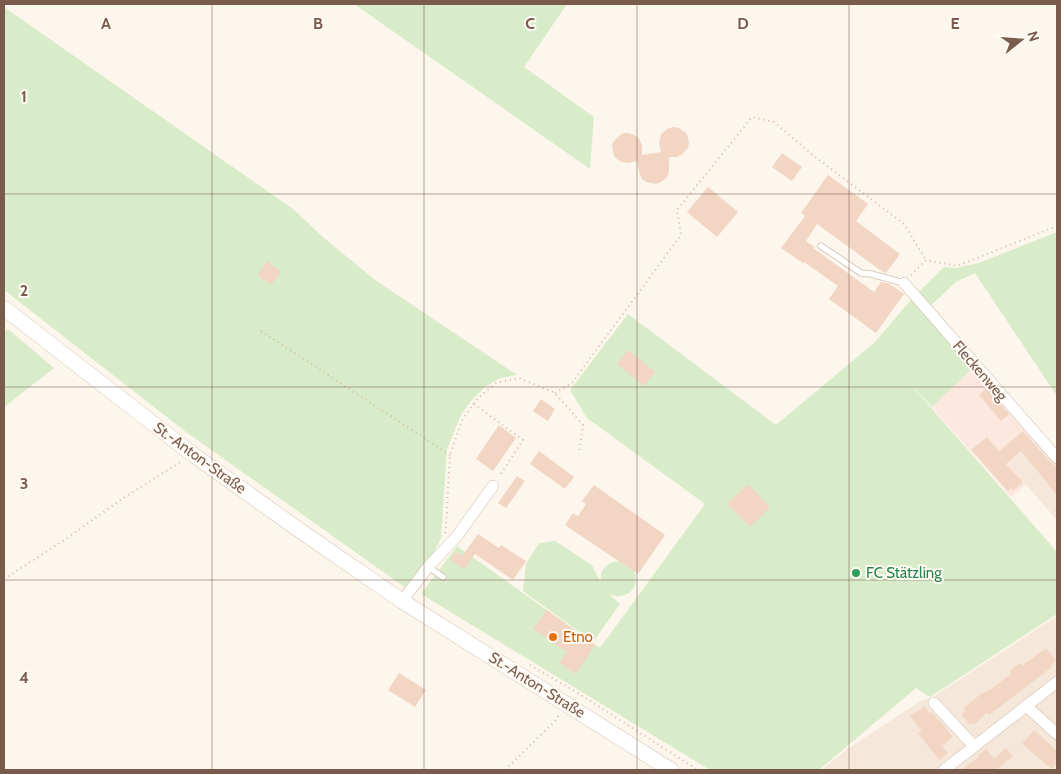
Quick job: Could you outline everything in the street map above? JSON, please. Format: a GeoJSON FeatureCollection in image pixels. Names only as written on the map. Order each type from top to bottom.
{"type":"FeatureCollection","features":[{"type":"Feature","properties":{"kind":"street","name":"Fleckenweg"},"geometry":{"type":"LineString","coordinates":[[904,283],[1057,458]]}},
{"type":"Feature","properties":{"kind":"street","name":"St.-Anton-Straße"},"geometry":{"type":"LineString","coordinates":[[4,308],[191,453],[302,532],[402,600],[671,770]]}},
{"type":"Feature","properties":{"kind":"street"},"geometry":{"type":"LineString","coordinates":[[402,600],[428,567],[457,536],[493,486]]}},
{"type":"Feature","properties":{"kind":"street"},"geometry":{"type":"LineString","coordinates":[[944,770],[1057,682]]}},
{"type":"Feature","properties":{"kind":"street"},"geometry":{"type":"LineString","coordinates":[[934,703],[974,746]]}},
{"type":"Feature","properties":{"kind":"street"},"geometry":{"type":"LineString","coordinates":[[1026,706],[1057,734]]}},
{"type":"Feature","properties":{"kind":"lane"},"geometry":{"type":"LineString","coordinates":[[821,246],[861,273],[904,283]]}},
{"type":"Feature","properties":{"kind":"lane"},"geometry":{"type":"LineString","coordinates":[[428,567],[444,577]]}},
{"type":"Feature","properties":{"kind":"path"},"geometry":{"type":"LineString","coordinates":[[554,393],[572,383],[681,236],[677,210],[752,117],[774,122],[814,156],[904,224],[926,260],[957,266],[1057,226]]}},
{"type":"Feature","properties":{"kind":"path"},"geometry":{"type":"LineString","coordinates":[[904,283],[926,260]]}},
{"type":"Feature","properties":{"kind":"path"},"geometry":{"type":"LineString","coordinates":[[261,331],[450,455]]}},
{"type":"Feature","properties":{"kind":"path"},"geometry":{"type":"LineString","coordinates":[[439,555],[446,526],[450,455],[462,420],[477,399],[496,383],[519,378],[554,393],[583,425],[579,454]]}},
{"type":"Feature","properties":{"kind":"path"},"geometry":{"type":"LineString","coordinates":[[474,404],[523,440],[493,486]]}},
{"type":"Feature","properties":{"kind":"path"},"geometry":{"type":"LineString","coordinates":[[4,579],[66,539],[122,499],[178,464],[191,453]]}},
{"type":"Feature","properties":{"kind":"path"},"geometry":{"type":"LineString","coordinates":[[523,661],[573,690],[698,770]]}},
{"type":"Feature","properties":{"kind":"path"},"geometry":{"type":"LineString","coordinates":[[505,770],[556,720],[564,702]]}},
{"type":"Feature","properties":{"kind":"shaded area"},"geometry":{"type":"Polygon","coordinates":[[[974,367],[1036,439],[1008,462],[1026,484],[1011,497],[932,407],[974,367]]]}},
{"type":"Feature","properties":{"kind":"shaded area"},"geometry":{"type":"Polygon","coordinates":[[[1038,437],[1057,458],[1057,520],[1007,463],[1038,437]]]}},
{"type":"Feature","properties":{"kind":"shaded area"},"geometry":{"type":"Polygon","coordinates":[[[1057,616],[1057,770],[821,770],[850,747],[922,700],[931,698],[1057,616]]]}},
{"type":"Feature","properties":{"kind":"green space"},"geometry":{"type":"Polygon","coordinates":[[[354,4],[567,4],[524,67],[594,117],[590,169],[354,4]]]}},
{"type":"Feature","properties":{"kind":"green space"},"geometry":{"type":"Polygon","coordinates":[[[4,7],[293,209],[324,238],[375,280],[517,375],[500,378],[485,387],[462,413],[447,449],[441,538],[433,554],[406,588],[186,432],[4,290],[4,7]]]}},
{"type":"Feature","properties":{"kind":"green space","name":"FC Stätzling"},"geometry":{"type":"Polygon","coordinates":[[[1057,232],[1057,396],[975,273],[956,282],[926,310],[974,367],[932,407],[906,379],[1057,552],[1057,614],[930,697],[916,688],[819,770],[710,770],[421,594],[457,546],[600,648],[705,504],[587,418],[570,390],[628,314],[776,425],[874,343],[909,302],[944,267],[956,268],[979,263],[1057,232]]]}},
{"type":"Feature","properties":{"kind":"green space"},"geometry":{"type":"Polygon","coordinates":[[[8,329],[54,368],[4,407],[4,332],[8,329]]]}},
{"type":"Feature","properties":{"kind":"green space"},"geometry":{"type":"Polygon","coordinates":[[[555,541],[592,565],[600,581],[601,573],[604,569],[609,564],[617,561],[629,566],[636,577],[633,589],[627,594],[619,596],[608,593],[620,604],[593,642],[523,591],[526,564],[539,543],[555,541]]]}},
{"type":"Feature","properties":{"kind":"building"},"geometry":{"type":"Polygon","coordinates":[[[674,127],[687,134],[688,148],[681,155],[669,157],[668,175],[661,182],[656,184],[646,182],[640,175],[637,161],[622,162],[614,156],[613,142],[624,133],[638,137],[642,145],[642,155],[661,152],[659,143],[661,134],[674,127]]]}},
{"type":"Feature","properties":{"kind":"building"},"geometry":{"type":"Polygon","coordinates":[[[782,153],[802,167],[792,181],[772,167],[782,153]]]}},
{"type":"Feature","properties":{"kind":"building"},"geometry":{"type":"Polygon","coordinates":[[[828,175],[868,204],[856,221],[900,254],[886,273],[817,224],[806,241],[874,292],[881,282],[890,284],[904,294],[876,333],[829,299],[838,286],[781,248],[805,216],[801,213],[828,175]]]}},
{"type":"Feature","properties":{"kind":"building"},"geometry":{"type":"Polygon","coordinates":[[[708,187],[738,212],[717,237],[687,212],[708,187]]]}},
{"type":"Feature","properties":{"kind":"building"},"geometry":{"type":"Polygon","coordinates":[[[267,261],[281,272],[271,285],[257,275],[267,261]]]}},
{"type":"Feature","properties":{"kind":"building"},"geometry":{"type":"Polygon","coordinates":[[[628,350],[655,372],[644,386],[617,364],[628,350]]]}},
{"type":"Feature","properties":{"kind":"building"},"geometry":{"type":"Polygon","coordinates":[[[986,388],[1009,414],[1001,421],[979,395],[986,388]]]}},
{"type":"Feature","properties":{"kind":"building"},"geometry":{"type":"Polygon","coordinates":[[[541,399],[555,409],[548,421],[533,411],[541,399]]]}},
{"type":"Feature","properties":{"kind":"building"},"geometry":{"type":"Polygon","coordinates":[[[499,425],[516,438],[493,471],[476,459],[499,425]]]}},
{"type":"Feature","properties":{"kind":"building"},"geometry":{"type":"Polygon","coordinates":[[[1023,431],[1051,463],[1057,466],[1057,495],[1021,451],[1006,464],[1023,482],[1013,491],[1011,488],[1008,491],[971,450],[987,437],[999,451],[1023,431]]]}},
{"type":"Feature","properties":{"kind":"building"},"geometry":{"type":"Polygon","coordinates":[[[539,451],[574,477],[565,489],[530,464],[539,451]]]}},
{"type":"Feature","properties":{"kind":"building"},"geometry":{"type":"Polygon","coordinates":[[[517,476],[525,481],[506,508],[498,503],[517,476]]]}},
{"type":"Feature","properties":{"kind":"building"},"geometry":{"type":"Polygon","coordinates":[[[748,484],[770,507],[750,527],[727,504],[748,484]]]}},
{"type":"Feature","properties":{"kind":"building"},"geometry":{"type":"Polygon","coordinates":[[[594,485],[665,535],[638,574],[565,525],[573,513],[578,516],[586,504],[582,501],[594,485]]]}},
{"type":"Feature","properties":{"kind":"building"},"geometry":{"type":"Polygon","coordinates":[[[478,534],[499,548],[501,545],[526,561],[513,580],[475,554],[464,569],[450,559],[456,552],[462,556],[478,534]]]}},
{"type":"Feature","properties":{"kind":"building"},"geometry":{"type":"Polygon","coordinates":[[[547,610],[595,645],[576,674],[559,663],[567,652],[533,629],[547,610]]]}},
{"type":"Feature","properties":{"kind":"building"},"geometry":{"type":"Polygon","coordinates":[[[1046,648],[1056,661],[1051,665],[1052,667],[989,715],[986,713],[975,724],[970,725],[961,714],[965,711],[963,708],[1011,674],[1009,671],[1020,663],[1022,666],[1046,648]]]}},
{"type":"Feature","properties":{"kind":"building"},"geometry":{"type":"Polygon","coordinates":[[[399,673],[426,690],[415,707],[388,690],[399,673]]]}},
{"type":"Feature","properties":{"kind":"building"},"geometry":{"type":"Polygon","coordinates":[[[925,706],[930,714],[932,712],[953,737],[942,746],[948,753],[939,760],[918,733],[922,731],[910,716],[925,706]]]}},
{"type":"Feature","properties":{"kind":"building"},"geometry":{"type":"Polygon","coordinates":[[[1034,730],[1057,751],[1057,763],[1052,769],[1022,744],[1034,730]]]}},
{"type":"Feature","properties":{"kind":"building"},"geometry":{"type":"Polygon","coordinates":[[[1006,748],[1013,756],[996,770],[961,770],[979,757],[978,755],[986,749],[994,759],[1006,748]]]}},
{"type":"Feature","properties":{"kind":"place","name":"FC Stätzling"},"geometry":{"type":"Point","coordinates":[856,573]}},
{"type":"Feature","properties":{"kind":"place","name":"Etno"},"geometry":{"type":"Point","coordinates":[553,637]}}]}
